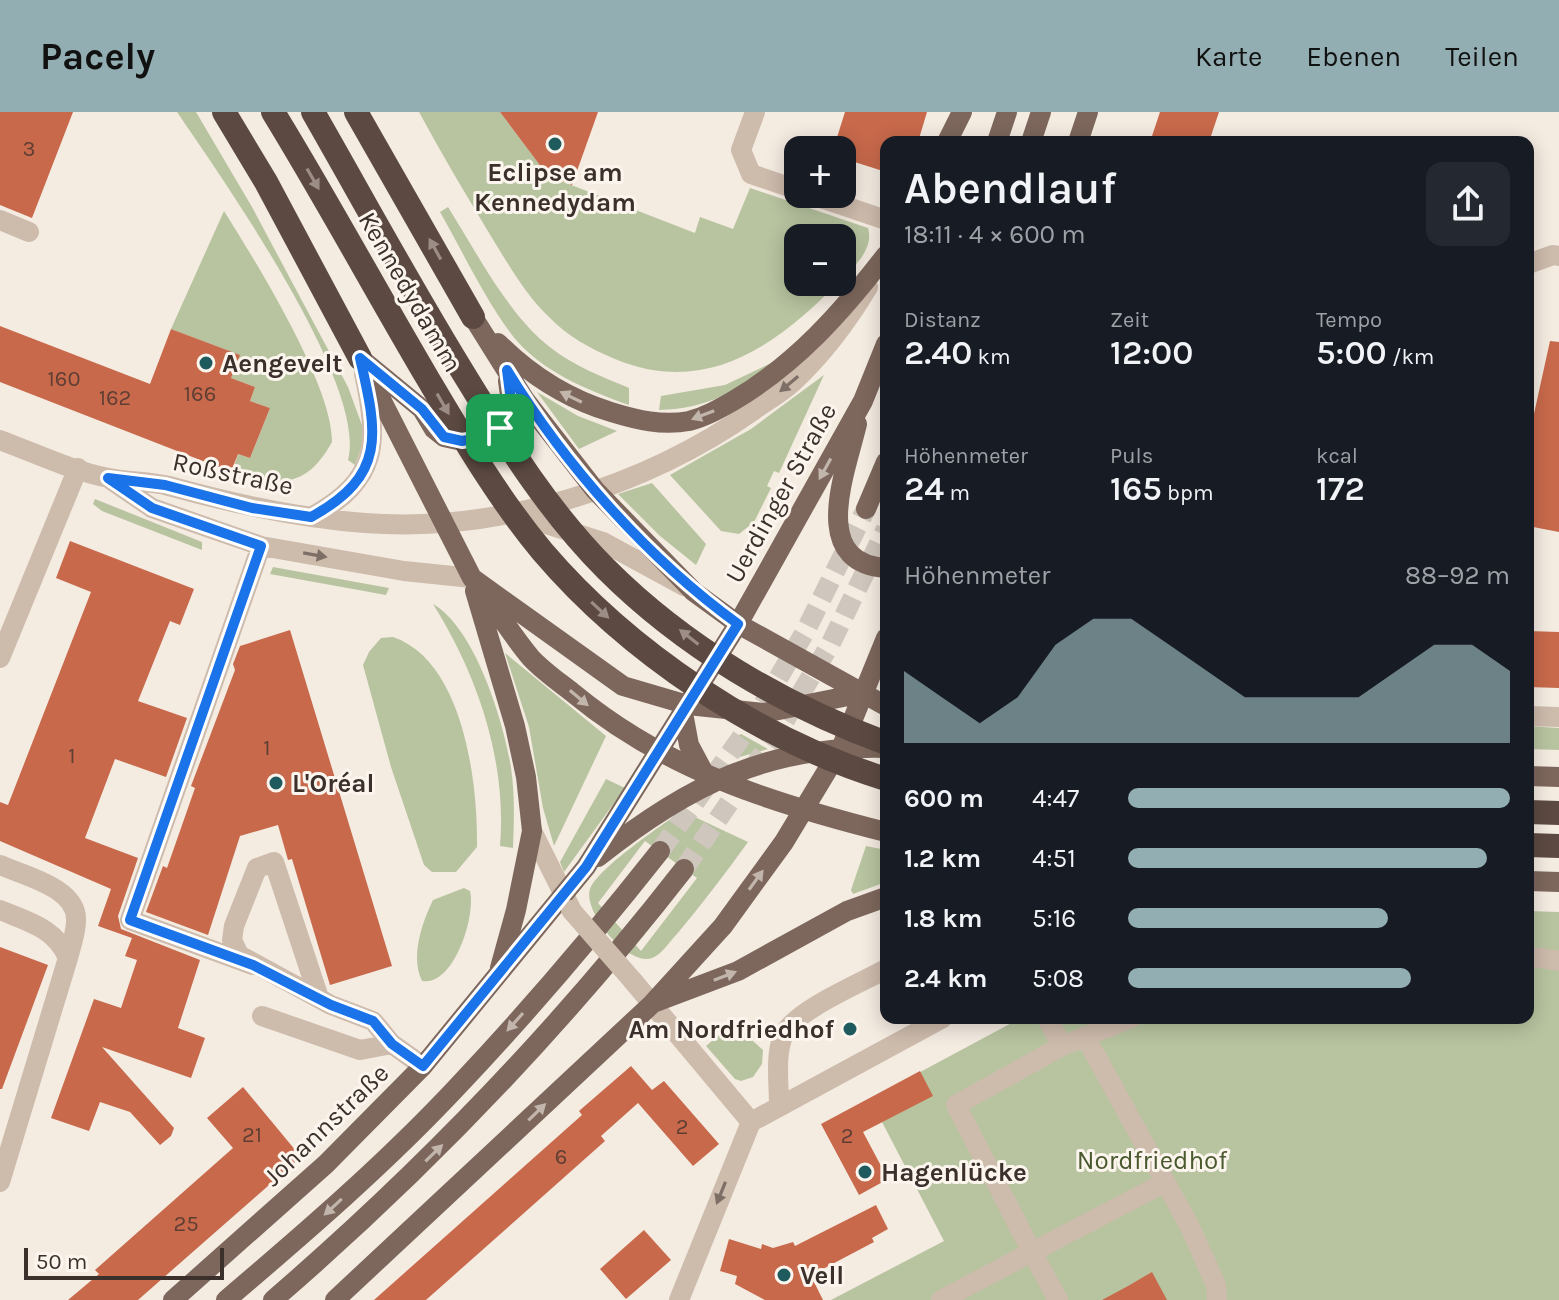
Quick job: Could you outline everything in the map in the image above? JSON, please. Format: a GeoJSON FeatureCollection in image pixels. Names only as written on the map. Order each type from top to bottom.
{"type":"FeatureCollection","features":[{"type":"Feature","properties":{"kind":"highway"},"geometry":{"type":"LineString","coordinates":[[224,112],[266,182],[360,358]]}},
{"type":"Feature","properties":{"kind":"highway","name":"Kennedydamm"},"geometry":{"type":"LineString","coordinates":[[273,112],[466,444],[542,551],[632,638],[687,680],[752,719],[825,756],[880,777]]}},
{"type":"Feature","properties":{"kind":"highway","name":"Kennedydamm"},"geometry":{"type":"LineString","coordinates":[[313,112],[503,438],[556,512],[607,569],[698,645],[777,695],[880,742]]}},
{"type":"Feature","properties":{"kind":"highway","name":"Kennedydamm"},"geometry":{"type":"LineString","coordinates":[[356,112],[473,317]]}},
{"type":"Feature","properties":{"kind":"highway"},"geometry":{"type":"LineString","coordinates":[[1534,812],[1559,813]]}},
{"type":"Feature","properties":{"kind":"highway"},"geometry":{"type":"LineString","coordinates":[[1534,845],[1559,846]]}},
{"type":"Feature","properties":{"kind":"main road"},"geometry":{"type":"LineString","coordinates":[[951,136],[965,112]]}},
{"type":"Feature","properties":{"kind":"main road"},"geometry":{"type":"LineString","coordinates":[[959,136],[965,112]]}},
{"type":"Feature","properties":{"kind":"main road"},"geometry":{"type":"LineString","coordinates":[[999,136],[1007,112]]}},
{"type":"Feature","properties":{"kind":"main road"},"geometry":{"type":"LineString","coordinates":[[1033,136],[1041,112]]}},
{"type":"Feature","properties":{"kind":"main road"},"geometry":{"type":"LineString","coordinates":[[1080,136],[1088,112]]}},
{"type":"Feature","properties":{"kind":"main road"},"geometry":{"type":"LineString","coordinates":[[473,317],[504,349],[560,392],[589,406],[645,422],[687,421],[709,414],[743,395],[798,355],[840,315],[880,264]]}},
{"type":"Feature","properties":{"kind":"main road","name":"Kennedydamm"},"geometry":{"type":"LineString","coordinates":[[473,317],[552,436],[595,490],[694,592],[738,624],[880,703]]}},
{"type":"Feature","properties":{"kind":"main road"},"geometry":{"type":"LineString","coordinates":[[360,358],[422,409],[444,437],[462,441],[491,436],[512,409],[507,370]]}},
{"type":"Feature","properties":{"kind":"main road"},"geometry":{"type":"LineString","coordinates":[[360,358],[472,578],[532,659],[605,719],[657,753],[710,777],[803,810],[880,830]]}},
{"type":"Feature","properties":{"kind":"main road","name":"Uerdinger Straße"},"geometry":{"type":"LineString","coordinates":[[686,709],[738,624],[863,401],[880,359]]}},
{"type":"Feature","properties":{"kind":"main road"},"geometry":{"type":"LineString","coordinates":[[863,401],[837,519],[840,538],[848,553],[860,562],[880,567]]}},
{"type":"Feature","properties":{"kind":"main road"},"geometry":{"type":"LineString","coordinates":[[866,509],[880,476]]}},
{"type":"Feature","properties":{"kind":"main road"},"geometry":{"type":"LineString","coordinates":[[472,578],[623,686],[686,709],[764,713],[863,693]]}},
{"type":"Feature","properties":{"kind":"main road","name":"Johannstraße"},"geometry":{"type":"LineString","coordinates":[[472,578],[515,726],[526,777],[532,831],[516,910],[499,972]]}},
{"type":"Feature","properties":{"kind":"main road"},"geometry":{"type":"LineString","coordinates":[[335,1300],[652,1004],[723,926],[803,810],[842,746],[880,652]]}},
{"type":"Feature","properties":{"kind":"main road"},"geometry":{"type":"LineString","coordinates":[[686,709],[689,745],[710,777]]}},
{"type":"Feature","properties":{"kind":"main road","name":"Johannstraße"},"geometry":{"type":"LineString","coordinates":[[173,1300],[326,1164],[423,1066],[499,972],[567,904],[586,867],[686,709]]}},
{"type":"Feature","properties":{"kind":"main road","name":"Johannstraße"},"geometry":{"type":"LineString","coordinates":[[586,867],[710,777],[803,753],[842,746],[880,745]]}},
{"type":"Feature","properties":{"kind":"main road"},"geometry":{"type":"LineString","coordinates":[[1534,776],[1559,777]]}},
{"type":"Feature","properties":{"kind":"main road"},"geometry":{"type":"LineString","coordinates":[[226,1300],[388,1156],[458,1086],[609,915],[660,851]]}},
{"type":"Feature","properties":{"kind":"main road"},"geometry":{"type":"LineString","coordinates":[[273,1300],[382,1203],[477,1111],[628,941],[684,869]]}},
{"type":"Feature","properties":{"kind":"main road"},"geometry":{"type":"LineString","coordinates":[[1534,881],[1559,882]]}},
{"type":"Feature","properties":{"kind":"main road"},"geometry":{"type":"LineString","coordinates":[[652,1004],[738,971],[847,911],[880,899]]}},
{"type":"Feature","properties":{"kind":"street"},"geometry":{"type":"LineString","coordinates":[[755,112],[741,150],[751,174],[784,185]]}},
{"type":"Feature","properties":{"kind":"street"},"geometry":{"type":"LineString","coordinates":[[850,208],[880,218]]}},
{"type":"Feature","properties":{"kind":"street"},"geometry":{"type":"LineString","coordinates":[[0,220],[29,232]]}},
{"type":"Feature","properties":{"kind":"street"},"geometry":{"type":"LineString","coordinates":[[1534,262],[1559,256]]}},
{"type":"Feature","properties":{"kind":"street","name":"Uerdinger Straße"},"geometry":{"type":"LineString","coordinates":[[511,513],[595,490],[694,448],[792,383],[842,331],[880,266]]}},
{"type":"Feature","properties":{"kind":"street"},"geometry":{"type":"LineString","coordinates":[[311,517],[343,496],[372,455],[371,405],[360,358]]}},
{"type":"Feature","properties":{"kind":"street","name":"Roßstraße"},"geometry":{"type":"LineString","coordinates":[[0,440],[108,478],[165,485],[252,508],[311,517],[367,523],[443,521],[511,513]]}},
{"type":"Feature","properties":{"kind":"street"},"geometry":{"type":"LineString","coordinates":[[0,658],[78,468]]}},
{"type":"Feature","properties":{"kind":"street","name":"Roßstraße"},"geometry":{"type":"LineString","coordinates":[[108,478],[152,508],[261,546],[404,571],[472,578]]}},
{"type":"Feature","properties":{"kind":"street"},"geometry":{"type":"LineString","coordinates":[[511,513],[603,542],[694,592]]}},
{"type":"Feature","properties":{"kind":"street"},"geometry":{"type":"LineString","coordinates":[[261,546],[130,920],[253,965],[373,1021],[392,1044],[423,1066]]}},
{"type":"Feature","properties":{"kind":"street"},"geometry":{"type":"LineString","coordinates":[[1534,716],[1559,717]]}},
{"type":"Feature","properties":{"kind":"street","name":"Johannstraße"},"geometry":{"type":"LineString","coordinates":[[532,831],[567,904],[751,1122]]}},
{"type":"Feature","properties":{"kind":"street"},"geometry":{"type":"LineString","coordinates":[[253,965],[239,955],[232,940],[234,926],[257,868],[274,862],[319,998]]}},
{"type":"Feature","properties":{"kind":"street"},"geometry":{"type":"LineString","coordinates":[[0,865],[65,895],[73,904],[77,920],[64,980],[0,1182]]}},
{"type":"Feature","properties":{"kind":"street"},"geometry":{"type":"LineString","coordinates":[[0,910],[51,932],[68,958]]}},
{"type":"Feature","properties":{"kind":"street"},"geometry":{"type":"LineString","coordinates":[[1534,957],[1559,961]]}},
{"type":"Feature","properties":{"kind":"street"},"geometry":{"type":"LineString","coordinates":[[779,1105],[780,1044],[784,1032],[806,1014],[880,972]]}},
{"type":"Feature","properties":{"kind":"street"},"geometry":{"type":"LineString","coordinates":[[262,1016],[360,1050],[392,1044]]}},
{"type":"Feature","properties":{"kind":"street"},"geometry":{"type":"LineString","coordinates":[[679,1300],[751,1122],[932,1024]]}},
{"type":"Feature","properties":{"kind":"street"},"geometry":{"type":"LineString","coordinates":[[1050,1024],[1062,1046]]}},
{"type":"Feature","properties":{"kind":"street"},"geometry":{"type":"LineString","coordinates":[[1058,1300],[956,1105],[1062,1046],[1116,1024]]}},
{"type":"Feature","properties":{"kind":"street"},"geometry":{"type":"LineString","coordinates":[[1085,1036],[1190,1227],[1216,1285],[1217,1300]]}},
{"type":"Feature","properties":{"kind":"street"},"geometry":{"type":"LineString","coordinates":[[941,1300],[1164,1183]]}},
{"type":"Feature","properties":{"kind":"green space"},"geometry":{"type":"Polygon","coordinates":[[[177,112],[196,112],[252,207],[348,387],[363,428],[362,446],[355,465],[348,460],[348,426],[336,383],[315,334],[256,231],[177,112]]]}},
{"type":"Feature","properties":{"kind":"green space"},"geometry":{"type":"Polygon","coordinates":[[[419,112],[500,112],[548,176],[695,233],[700,217],[733,229],[750,188],[784,200],[784,208],[809,208],[868,228],[868,242],[856,264],[856,224],[784,224],[784,296],[824,296],[764,345],[738,359],[709,368],[680,372],[648,369],[615,359],[588,346],[556,324],[540,308],[502,255],[419,112]]]}},
{"type":"Feature","properties":{"kind":"green space"},"geometry":{"type":"Polygon","coordinates":[[[448,207],[494,282],[521,319],[560,354],[589,371],[629,388],[629,405],[565,378],[523,348],[492,306],[440,212],[448,207]]]}},
{"type":"Feature","properties":{"kind":"green space"},"geometry":{"type":"Polygon","coordinates":[[[224,211],[255,261],[307,358],[329,418],[332,442],[312,468],[290,480],[264,480],[232,473],[238,454],[250,458],[270,408],[250,401],[255,387],[231,378],[239,355],[171,329],[224,211]]]}},
{"type":"Feature","properties":{"kind":"green space"},"geometry":{"type":"Polygon","coordinates":[[[769,364],[772,367],[719,398],[659,410],[661,396],[725,385],[769,364]]]}},
{"type":"Feature","properties":{"kind":"green space"},"geometry":{"type":"Polygon","coordinates":[[[824,375],[779,473],[774,471],[767,486],[771,488],[754,522],[739,534],[721,531],[670,475],[751,429],[824,375]]]}},
{"type":"Feature","properties":{"kind":"green space"},"geometry":{"type":"Polygon","coordinates":[[[537,392],[578,416],[617,431],[579,449],[537,392]]]}},
{"type":"Feature","properties":{"kind":"green space"},"geometry":{"type":"Polygon","coordinates":[[[652,483],[706,544],[696,565],[660,536],[618,494],[652,483]]]}},
{"type":"Feature","properties":{"kind":"green space"},"geometry":{"type":"Polygon","coordinates":[[[95,499],[202,542],[202,550],[102,511],[93,504],[95,499]]]}},
{"type":"Feature","properties":{"kind":"green space"},"geometry":{"type":"Polygon","coordinates":[[[273,567],[389,588],[386,595],[270,574],[273,567]]]}},
{"type":"Feature","properties":{"kind":"green space"},"geometry":{"type":"Polygon","coordinates":[[[433,604],[462,633],[474,654],[502,726],[512,778],[513,848],[500,846],[499,782],[486,720],[463,660],[433,604]]]}},
{"type":"Feature","properties":{"kind":"green space"},"geometry":{"type":"Polygon","coordinates":[[[393,637],[417,650],[436,671],[451,697],[462,727],[474,791],[477,847],[456,872],[432,872],[424,865],[391,767],[363,665],[381,638],[393,637]]]}},
{"type":"Feature","properties":{"kind":"green space"},"geometry":{"type":"Polygon","coordinates":[[[505,653],[606,736],[554,846],[543,808],[529,727],[505,653]]]}},
{"type":"Feature","properties":{"kind":"green space"},"geometry":{"type":"Polygon","coordinates":[[[1534,726],[1559,728],[1559,750],[1534,749],[1534,726]]]}},
{"type":"Feature","properties":{"kind":"green space"},"geometry":{"type":"Polygon","coordinates":[[[741,734],[768,749],[736,758],[726,745],[727,741],[741,734]]]}},
{"type":"Feature","properties":{"kind":"green space"},"geometry":{"type":"Polygon","coordinates":[[[606,779],[625,788],[564,872],[560,862],[606,779]]]}},
{"type":"Feature","properties":{"kind":"green space"},"geometry":{"type":"Polygon","coordinates":[[[682,811],[748,842],[664,949],[646,959],[634,956],[611,938],[601,925],[590,899],[590,889],[617,859],[682,811]],[[645,841],[598,903],[641,951],[697,878],[645,841]]]}},
{"type":"Feature","properties":{"kind":"green space"},"geometry":{"type":"Polygon","coordinates":[[[866,846],[880,849],[880,884],[853,894],[851,890],[866,846]]]}},
{"type":"Feature","properties":{"kind":"green space"},"geometry":{"type":"Polygon","coordinates":[[[464,888],[470,891],[471,902],[460,948],[444,973],[433,980],[422,981],[417,950],[433,900],[464,888]]]}},
{"type":"Feature","properties":{"kind":"green space","name":"Nordfriedhof"},"geometry":{"type":"Polygon","coordinates":[[[1534,911],[1559,912],[1559,1300],[831,1300],[944,1241],[870,1099],[1010,1024],[1534,1024],[1534,911]]]}},
{"type":"Feature","properties":{"kind":"green space"},"geometry":{"type":"Polygon","coordinates":[[[744,1033],[763,1050],[762,1064],[753,1077],[741,1081],[735,1079],[706,1046],[720,1034],[744,1033]]]}},
{"type":"Feature","properties":{"kind":"building"},"geometry":{"type":"Polygon","coordinates":[[[0,112],[73,112],[32,218],[0,205],[0,112]]]}},
{"type":"Feature","properties":{"kind":"building","name":"Eclipse am Kennedydam"},"geometry":{"type":"Polygon","coordinates":[[[500,112],[598,112],[572,185],[548,176],[500,112]]]}},
{"type":"Feature","properties":{"kind":"building"},"geometry":{"type":"Polygon","coordinates":[[[845,112],[927,112],[920,136],[880,136],[880,170],[856,162],[856,136],[837,136],[845,112]]]}},
{"type":"Feature","properties":{"kind":"building"},"geometry":{"type":"Polygon","coordinates":[[[1160,112],[1219,112],[1211,136],[1152,136],[1160,112]]]}},
{"type":"Feature","properties":{"kind":"building"},"geometry":{"type":"Polygon","coordinates":[[[0,326],[150,384],[171,329],[240,355],[231,378],[255,387],[250,401],[270,408],[250,458],[238,454],[231,472],[0,382],[0,326]]]}},
{"type":"Feature","properties":{"kind":"building"},"geometry":{"type":"Polygon","coordinates":[[[1550,341],[1559,342],[1559,532],[1534,527],[1534,414],[1550,341]]]}},
{"type":"Feature","properties":{"kind":"building"},"geometry":{"type":"Polygon","coordinates":[[[70,541],[194,589],[180,625],[170,621],[138,701],[187,718],[166,777],[115,759],[85,838],[138,858],[118,916],[121,929],[200,960],[178,1028],[205,1038],[191,1078],[102,1047],[174,1128],[171,1136],[160,1145],[130,1112],[100,1102],[89,1131],[51,1118],[94,999],[121,1008],[137,960],[125,956],[132,938],[98,926],[111,889],[0,841],[0,802],[8,805],[91,592],[56,578],[70,541]]]}},
{"type":"Feature","properties":{"kind":"building"},"geometry":{"type":"Polygon","coordinates":[[[290,630],[392,966],[330,985],[292,859],[288,860],[278,825],[240,836],[208,935],[146,912],[163,866],[167,868],[195,788],[191,786],[235,670],[233,664],[240,646],[290,630]]]}},
{"type":"Feature","properties":{"kind":"building"},"geometry":{"type":"Polygon","coordinates":[[[1534,631],[1559,632],[1559,688],[1534,687],[1534,631]]]}},
{"type":"Feature","properties":{"kind":"building"},"geometry":{"type":"Polygon","coordinates":[[[0,947],[48,965],[2,1089],[0,1089],[0,947]]]}},
{"type":"Feature","properties":{"kind":"building"},"geometry":{"type":"Polygon","coordinates":[[[631,1066],[652,1090],[664,1081],[719,1144],[693,1166],[638,1103],[601,1136],[605,1141],[426,1300],[374,1300],[582,1115],[579,1111],[631,1066]]]}},
{"type":"Feature","properties":{"kind":"building"},"geometry":{"type":"Polygon","coordinates":[[[920,1071],[933,1096],[863,1132],[888,1179],[859,1195],[821,1124],[920,1071]]]}},
{"type":"Feature","properties":{"kind":"building"},"geometry":{"type":"Polygon","coordinates":[[[243,1087],[301,1157],[138,1300],[68,1300],[99,1274],[95,1270],[233,1148],[207,1118],[243,1087]]]}},
{"type":"Feature","properties":{"kind":"building"},"geometry":{"type":"Polygon","coordinates":[[[876,1205],[888,1229],[872,1238],[874,1242],[812,1278],[823,1300],[765,1300],[735,1284],[737,1276],[720,1271],[729,1239],[761,1249],[762,1244],[773,1248],[793,1242],[795,1246],[876,1205]]]}},
{"type":"Feature","properties":{"kind":"building"},"geometry":{"type":"Polygon","coordinates":[[[644,1230],[671,1260],[626,1299],[600,1269],[644,1230]]]}},
{"type":"Feature","properties":{"kind":"building"},"geometry":{"type":"Polygon","coordinates":[[[1152,1272],[1167,1300],[1102,1300],[1128,1286],[1152,1272]]]}},
{"type":"Feature","properties":{"kind":"tunnel"},"geometry":{"type":"LineString","coordinates":[[660,851],[756,717],[806,630],[866,509]]}},
{"type":"Feature","properties":{"kind":"tunnel"},"geometry":{"type":"LineString","coordinates":[[684,869],[779,730],[831,643],[880,541]]}},
{"type":"Feature","properties":{"kind":"place","name":"Eclipse am Kennedydam"},"geometry":{"type":"Point","coordinates":[555,144]}},
{"type":"Feature","properties":{"kind":"place","name":"Aengevelt"},"geometry":{"type":"Point","coordinates":[206,363]}},
{"type":"Feature","properties":{"kind":"place","name":"L'Oréal"},"geometry":{"type":"Point","coordinates":[276,783]}},
{"type":"Feature","properties":{"kind":"place","name":"Am Nordfriedhof"},"geometry":{"type":"Point","coordinates":[850,1029]}},
{"type":"Feature","properties":{"kind":"place","name":"Hagenlücke"},"geometry":{"type":"Point","coordinates":[865,1172]}},
{"type":"Feature","properties":{"kind":"place","name":"Vell"},"geometry":{"type":"Point","coordinates":[784,1275]}},
{"type":"Feature","properties":{"kind":"route"},"geometry":{"type":"LineString","coordinates":[[360,358],[422,409],[434,429],[444,437],[462,441],[481,440],[500,428],[512,409],[507,370],[525,400],[595,490],[694,592],[738,624],[586,867],[423,1066],[392,1044],[373,1021],[331,1005],[253,965],[130,920],[261,546],[152,508],[108,478],[165,485],[252,508],[311,517],[343,496],[372,455],[371,405],[360,358]]}}]}
